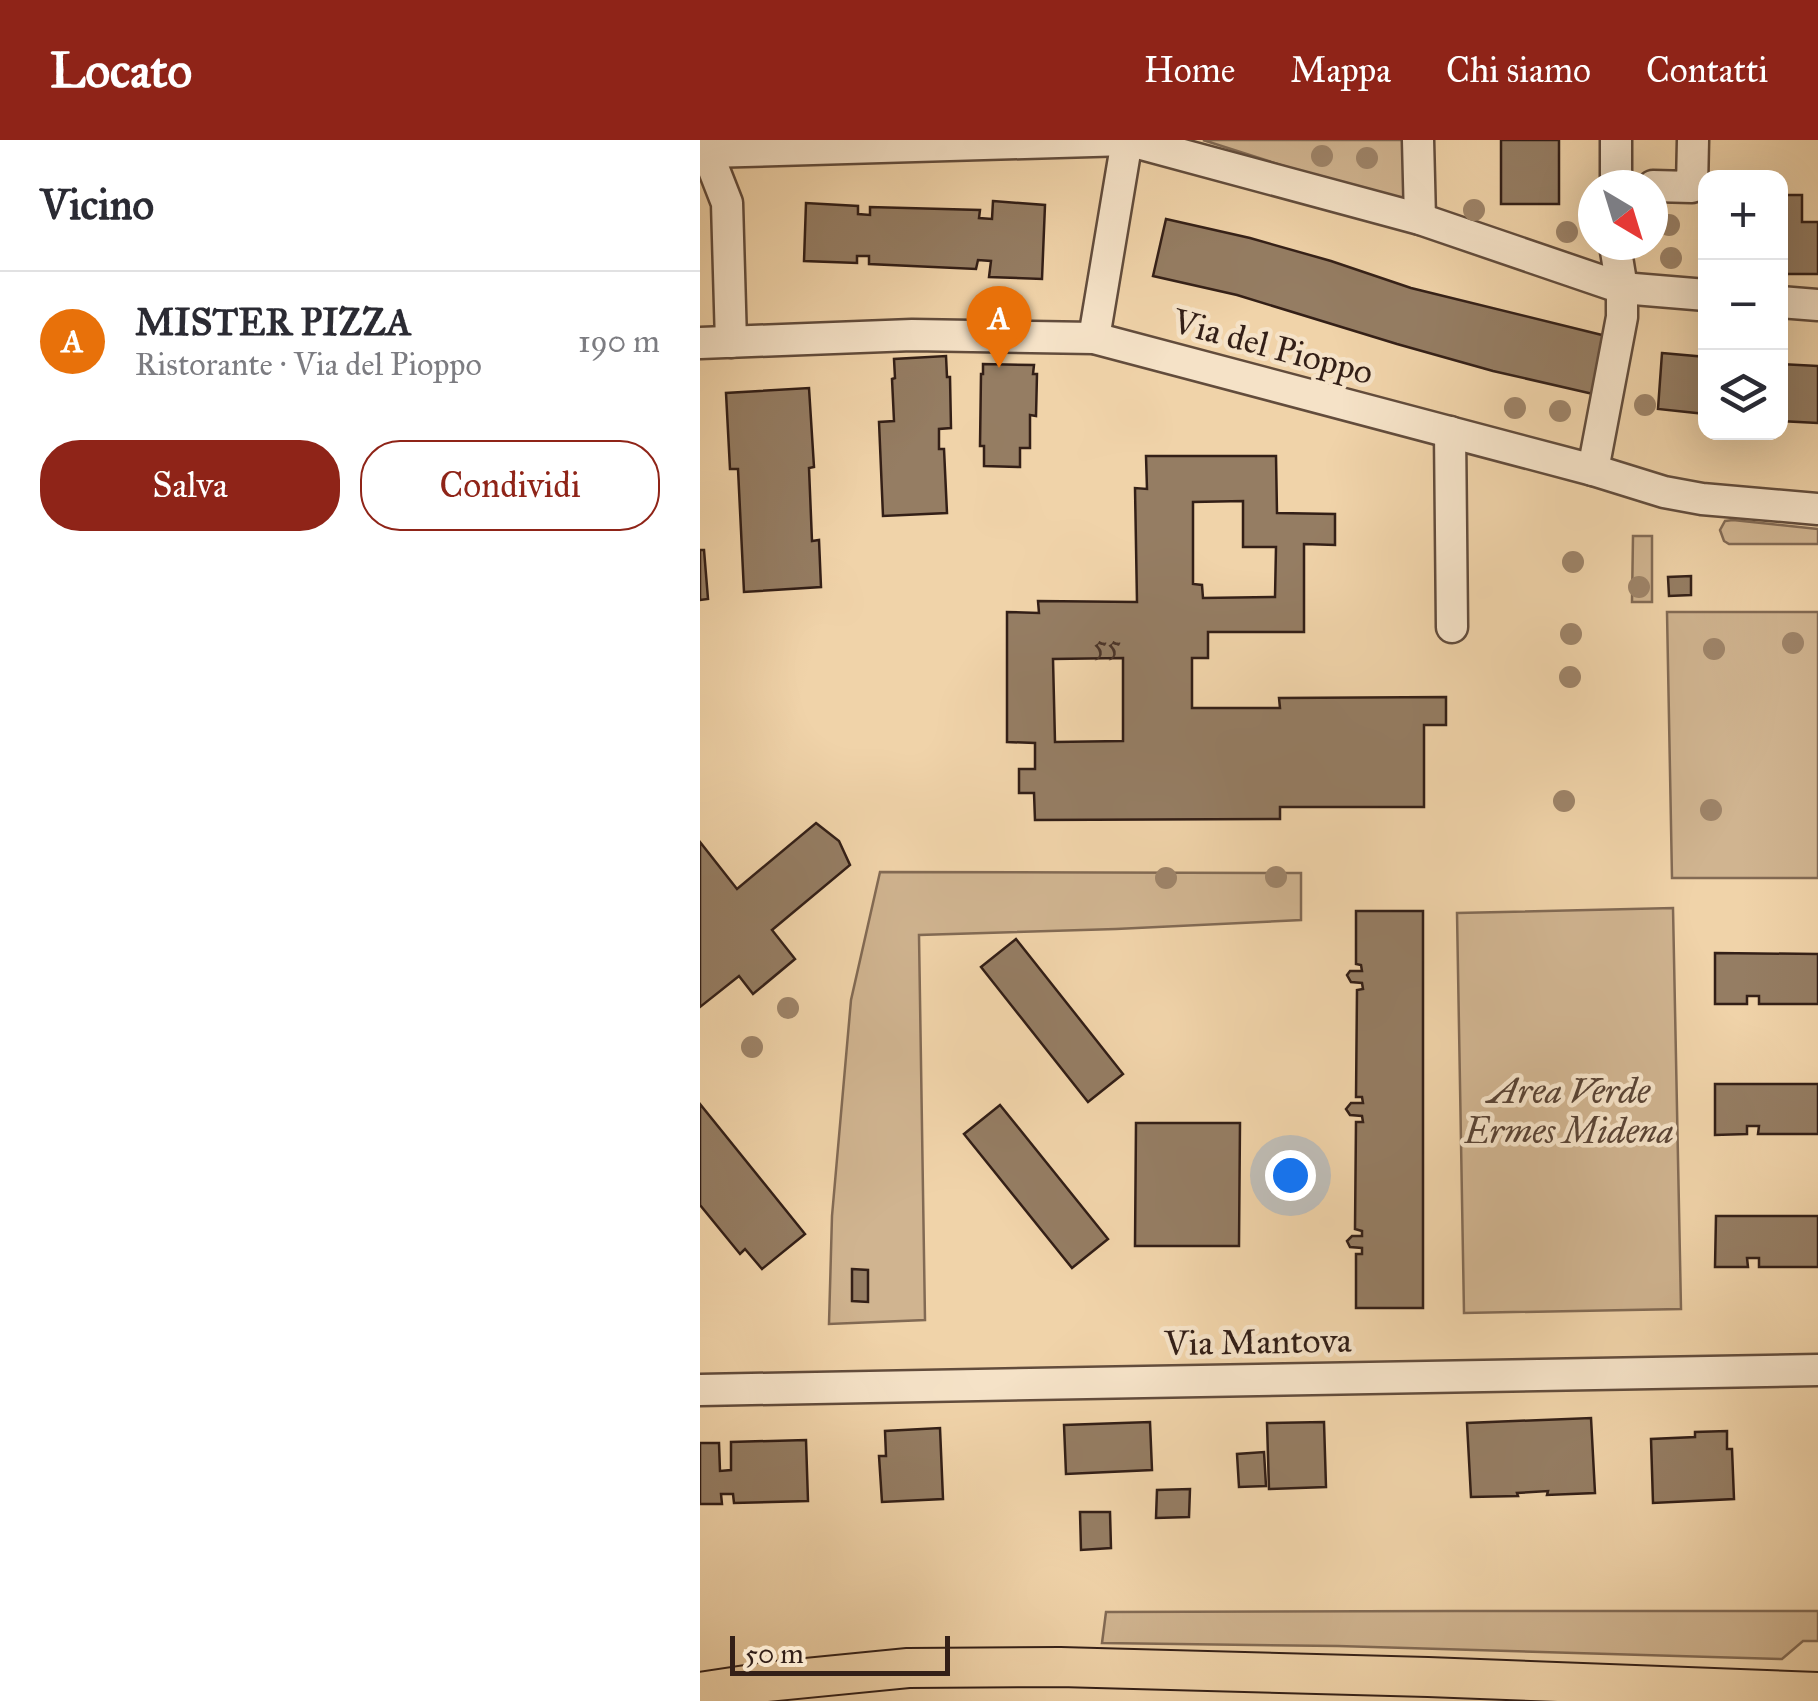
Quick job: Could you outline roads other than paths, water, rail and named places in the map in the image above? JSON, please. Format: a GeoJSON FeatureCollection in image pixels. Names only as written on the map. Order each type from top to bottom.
{"type":"FeatureCollection","features":[{"type":"Feature","properties":{"kind":"main road"},"geometry":{"type":"LineString","coordinates":[[700,1692],[908,1668],[1060,1668],[1429,1689],[1818,1692]]}},
{"type":"Feature","properties":{"kind":"street"},"geometry":{"type":"LineString","coordinates":[[1094,338],[1127,140]]}},
{"type":"Feature","properties":{"kind":"street"},"geometry":{"type":"LineString","coordinates":[[731,342],[727,202],[707,146],[1127,140],[1420,218],[1622,288],[1698,294]]}},
{"type":"Feature","properties":{"kind":"street"},"geometry":{"type":"LineString","coordinates":[[1418,140],[1420,218]]}},
{"type":"Feature","properties":{"kind":"street"},"geometry":{"type":"LineString","coordinates":[[1616,140],[1616,170]]}},
{"type":"Feature","properties":{"kind":"street"},"geometry":{"type":"LineString","coordinates":[[1668,186],[1692,187],[1693,140]]}},
{"type":"Feature","properties":{"kind":"street"},"geometry":{"type":"LineString","coordinates":[[1593,470],[1622,317],[1617,260]]}},
{"type":"Feature","properties":{"kind":"street"},"geometry":{"type":"LineString","coordinates":[[1788,303],[1818,305]]}},
{"type":"Feature","properties":{"kind":"street","name":"Via del Pioppo"},"geometry":{"type":"LineString","coordinates":[[700,343],[912,335],[1094,338],[1664,492],[1818,509]]}},
{"type":"Feature","properties":{"kind":"street"},"geometry":{"type":"LineString","coordinates":[[1450,432],[1452,628]]}},
{"type":"Feature","properties":{"kind":"street","name":"Via Mantova"},"geometry":{"type":"LineString","coordinates":[[700,1390],[1818,1370]]}},
{"type":"Feature","properties":{"kind":"place","name":"MISTER PIZZA"},"geometry":{"type":"Point","coordinates":[999,368]}},
{"type":"Feature","properties":{"kind":"park label","name":"Area Verde Ermes Midena"},"geometry":{"type":"Point","coordinates":[1569,1111]}}]}
